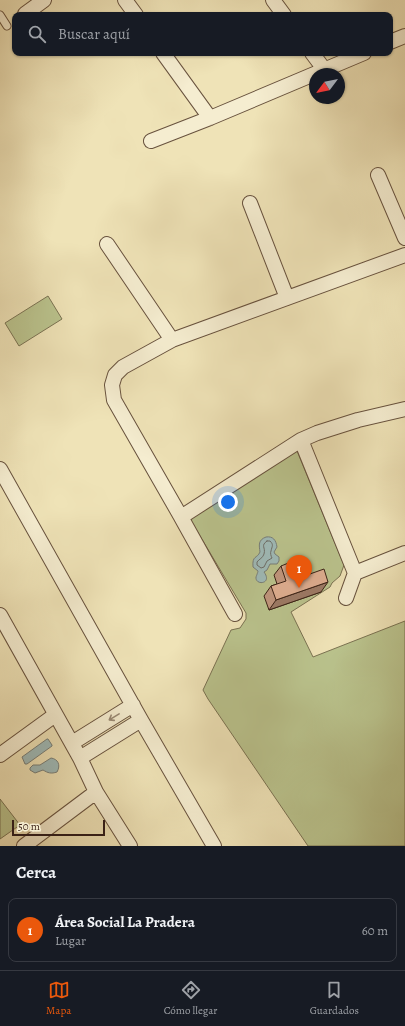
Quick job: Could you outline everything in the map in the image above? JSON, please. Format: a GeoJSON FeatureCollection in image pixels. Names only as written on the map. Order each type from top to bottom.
{"type":"FeatureCollection","features":[{"type":"Feature","properties":{"kind":"street"},"geometry":{"type":"LineString","coordinates":[[28,12],[44,0]]}},
{"type":"Feature","properties":{"kind":"street"},"geometry":{"type":"LineString","coordinates":[[125,0],[134,12]]}},
{"type":"Feature","properties":{"kind":"street"},"geometry":{"type":"LineString","coordinates":[[273,0],[282,12]]}},
{"type":"Feature","properties":{"kind":"street"},"geometry":{"type":"LineString","coordinates":[[393,41],[405,36]]}},
{"type":"Feature","properties":{"kind":"street"},"geometry":{"type":"LineString","coordinates":[[165,56],[210,118]]}},
{"type":"Feature","properties":{"kind":"street"},"geometry":{"type":"LineString","coordinates":[[314,56],[323,68]]}},
{"type":"Feature","properties":{"kind":"street"},"geometry":{"type":"LineString","coordinates":[[326,68],[356,56]]}},
{"type":"Feature","properties":{"kind":"street"},"geometry":{"type":"LineString","coordinates":[[151,141],[210,118],[309,75]]}},
{"type":"Feature","properties":{"kind":"street"},"geometry":{"type":"LineString","coordinates":[[378,175],[405,238]]}},
{"type":"Feature","properties":{"kind":"street"},"geometry":{"type":"LineString","coordinates":[[250,203],[287,298]]}},
{"type":"Feature","properties":{"kind":"street"},"geometry":{"type":"LineString","coordinates":[[107,244],[172,340]]}},
{"type":"Feature","properties":{"kind":"street"},"geometry":{"type":"LineString","coordinates":[[236,614],[114,400],[112,385],[115,375],[123,367],[172,340],[405,255]]}},
{"type":"Feature","properties":{"kind":"street"},"geometry":{"type":"LineString","coordinates":[[181,517],[301,440],[358,420],[405,409]]}},
{"type":"Feature","properties":{"kind":"street"},"geometry":{"type":"LineString","coordinates":[[301,440],[355,573],[346,598]]}},
{"type":"Feature","properties":{"kind":"street"},"geometry":{"type":"LineString","coordinates":[[0,468],[141,720],[214,846]]}},
{"type":"Feature","properties":{"kind":"street"},"geometry":{"type":"LineString","coordinates":[[355,573],[405,553]]}},
{"type":"Feature","properties":{"kind":"street"},"geometry":{"type":"LineString","coordinates":[[0,615],[4,632],[72,743],[96,792],[130,846]]}},
{"type":"Feature","properties":{"kind":"street"},"geometry":{"type":"LineString","coordinates":[[72,743],[133,705]]}},
{"type":"Feature","properties":{"kind":"street"},"geometry":{"type":"LineString","coordinates":[[0,755],[55,715]]}},
{"type":"Feature","properties":{"kind":"street"},"geometry":{"type":"LineString","coordinates":[[80,758],[141,720]]}},
{"type":"Feature","properties":{"kind":"street"},"geometry":{"type":"LineString","coordinates":[[24,846],[96,792]]}},
{"type":"Feature","properties":{"kind":"lane"},"geometry":{"type":"LineString","coordinates":[[0,15],[8,26]]}},
{"type":"Feature","properties":{"kind":"green space"},"geometry":{"type":"Polygon","coordinates":[[[48,296],[62,319],[19,346],[5,323],[48,296]]]}},
{"type":"Feature","properties":{"kind":"green space"},"geometry":{"type":"Polygon","coordinates":[[[292,447],[297,451],[344,565],[340,576],[332,583],[330,587],[291,612],[313,657],[405,621],[405,846],[308,846],[203,690],[231,630],[240,628],[246,619],[246,613],[191,521],[195,510],[292,447]]]}},
{"type":"Feature","properties":{"kind":"green space"},"geometry":{"type":"Polygon","coordinates":[[[0,799],[20,825],[0,839],[0,799]]]}},
{"type":"Feature","properties":{"kind":"water"},"geometry":{"type":"Polygon","coordinates":[[[266,537],[271,537],[275,540],[277,547],[274,552],[279,557],[279,561],[277,564],[270,564],[264,572],[266,576],[265,581],[260,583],[256,580],[258,571],[253,567],[253,563],[254,559],[260,552],[260,541],[266,537]]]}},
{"type":"Feature","properties":{"kind":"water"},"geometry":{"type":"Polygon","coordinates":[[[47,739],[52,746],[25,764],[22,757],[47,739]]]}},
{"type":"Feature","properties":{"kind":"water"},"geometry":{"type":"Polygon","coordinates":[[[51,758],[58,763],[59,767],[57,772],[50,773],[43,770],[35,773],[30,770],[33,765],[40,765],[51,758]]]}},
{"type":"Feature","properties":{"kind":"building"},"geometry":{"type":"Polygon","coordinates":[[[301,558],[307,575],[324,569],[328,582],[276,600],[271,586],[286,581],[281,566],[301,558]]]}},
{"type":"Feature","properties":{"kind":"place","name":"Área Social La Pradera"},"geometry":{"type":"Point","coordinates":[299,588]}}]}
